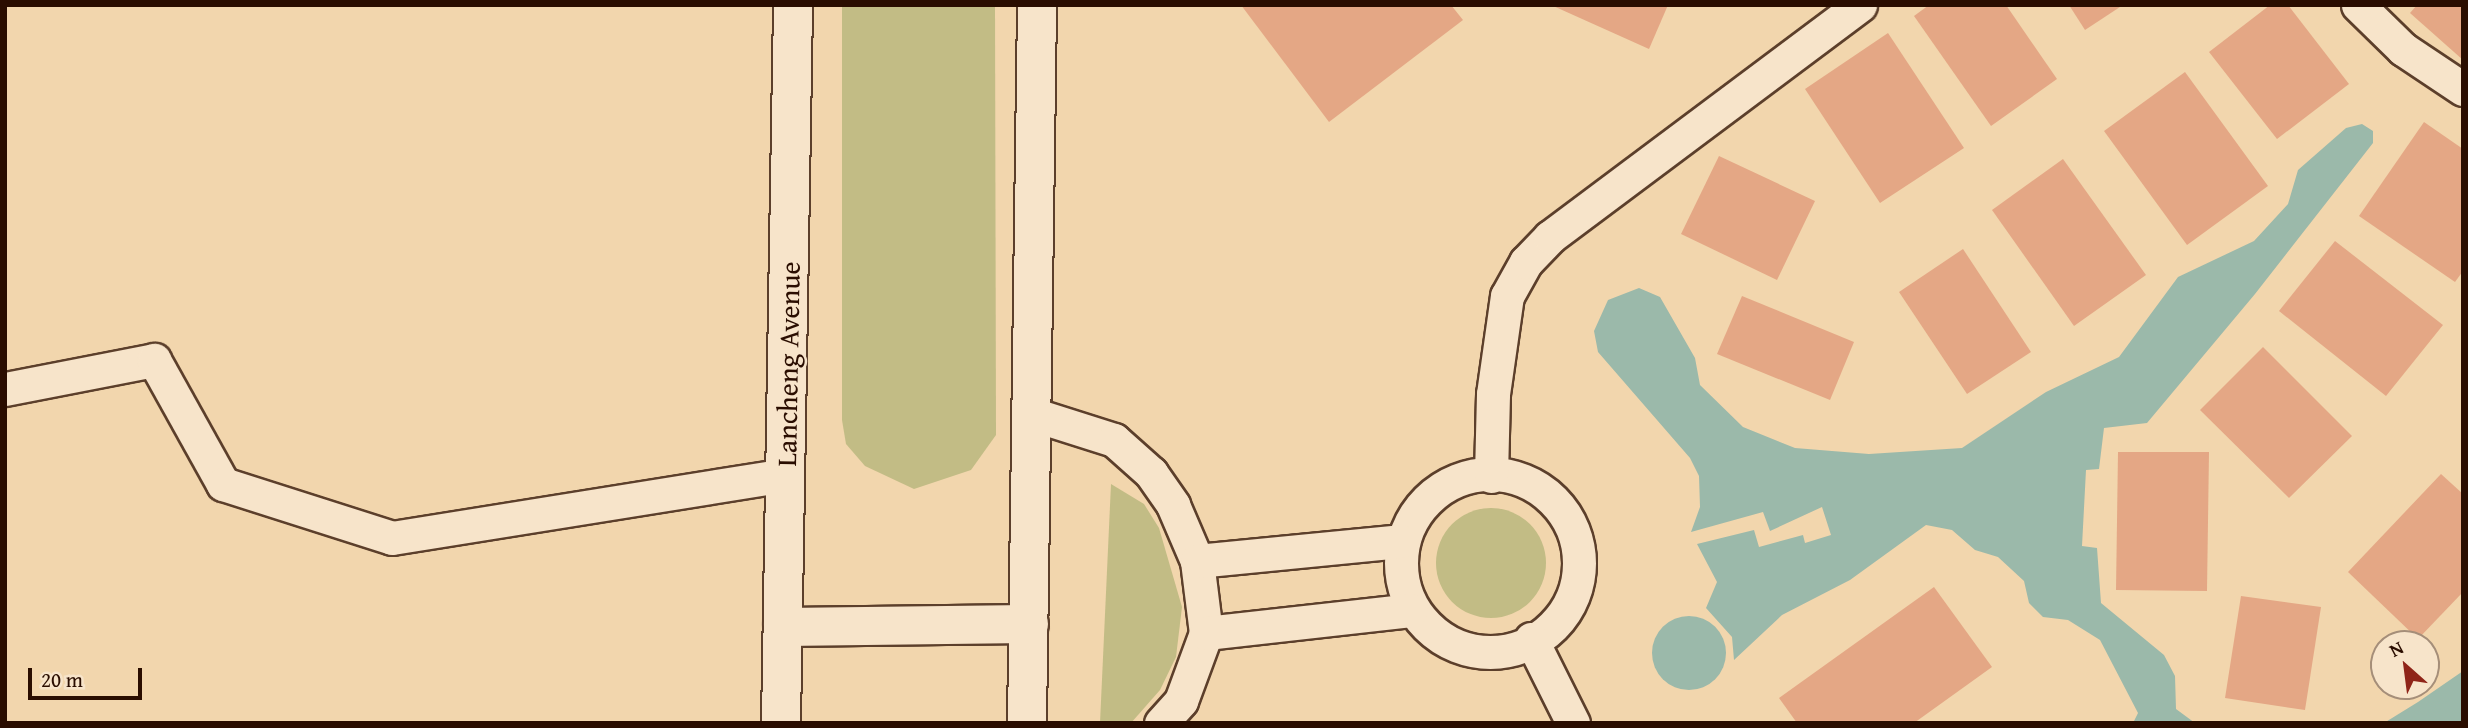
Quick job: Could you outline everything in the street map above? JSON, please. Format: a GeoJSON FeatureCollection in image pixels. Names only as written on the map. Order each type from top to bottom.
{"type":"FeatureCollection","features":[{"type":"Feature","properties":{"kind":"main road","name":"Lancheng Avenue"},"geometry":{"type":"LineString","coordinates":[[781,723],[793,5]]}},
{"type":"Feature","properties":{"kind":"main road"},"geometry":{"type":"LineString","coordinates":[[1027,723],[1037,5]]}},
{"type":"Feature","properties":{"kind":"main road"},"geometry":{"type":"LineString","coordinates":[[783,627],[1028,624]]}},
{"type":"Feature","properties":{"kind":"street"},"geometry":{"type":"LineString","coordinates":[[1491,476],[1493,394],[1507,296],[1526,262],[1550,237],[1860,5]]}},
{"type":"Feature","properties":{"kind":"street"},"geometry":{"type":"LineString","coordinates":[[2358,5],[2403,49],[2463,89]]}},
{"type":"Feature","properties":{"kind":"street"},"geometry":{"type":"LineString","coordinates":[[5,389],[154,360],[223,484],[392,538],[787,475]]}},
{"type":"Feature","properties":{"kind":"street"},"geometry":{"type":"LineString","coordinates":[[1032,414],[1114,440],[1150,472],[1173,505],[1197,561],[1206,633],[1181,701],[1161,723]]}},
{"type":"Feature","properties":{"kind":"street"},"geometry":{"type":"LineString","coordinates":[[1462,475],[1518,477],[1561,502],[1578,543],[1578,590],[1552,626],[1513,651],[1448,646],[1411,610],[1400,541],[1426,501],[1462,475]]}},
{"type":"Feature","properties":{"kind":"street"},"geometry":{"type":"LineString","coordinates":[[1197,561],[1400,541]]}},
{"type":"Feature","properties":{"kind":"street"},"geometry":{"type":"LineString","coordinates":[[1206,633],[1411,610]]}},
{"type":"Feature","properties":{"kind":"street"},"geometry":{"type":"LineString","coordinates":[[1531,639],[1573,723]]}},
{"type":"Feature","properties":{"kind":"shaded area"},"geometry":{"type":"Polygon","coordinates":[[[842,5],[995,5],[996,435],[971,470],[914,489],[865,466],[846,444],[842,420],[842,5]]]}},
{"type":"Feature","properties":{"kind":"shaded area"},"geometry":{"type":"Polygon","coordinates":[[[2362,124],[2373,131],[2373,143],[2255,294],[2147,423],[2104,428],[2099,469],[2086,470],[2082,546],[2097,548],[2101,603],[2164,655],[2175,676],[2176,709],[2195,723],[2133,723],[2138,713],[2100,640],[2068,620],[2043,617],[2029,603],[2024,581],[1998,557],[1975,550],[1952,530],[1926,525],[1850,580],[1782,615],[1734,660],[1732,637],[1706,608],[1717,582],[1697,544],[1754,530],[1759,547],[1803,535],[1805,543],[1831,535],[1822,507],[1770,531],[1763,512],[1691,532],[1700,507],[1699,476],[1690,458],[1598,352],[1594,331],[1608,300],[1639,288],[1660,297],[1695,358],[1700,385],[1743,427],[1795,448],[1869,454],[1962,448],[2046,392],[2119,357],[2178,277],[2254,241],[2288,204],[2298,170],[2346,128],[2362,124]]]}},
{"type":"Feature","properties":{"kind":"shaded area"},"geometry":{"type":"Polygon","coordinates":[[[1111,484],[1144,504],[1159,528],[1182,607],[1176,657],[1160,690],[1131,723],[1100,723],[1111,484]]]}},
{"type":"Feature","properties":{"kind":"shaded area"},"geometry":{"type":"Polygon","coordinates":[[[1491,508],[1512,512],[1530,524],[1542,542],[1546,563],[1542,584],[1530,602],[1512,614],[1491,618],[1470,614],[1452,602],[1440,584],[1436,563],[1440,542],[1452,524],[1470,512],[1491,508]]]}},
{"type":"Feature","properties":{"kind":"shaded area"},"geometry":{"type":"Polygon","coordinates":[[[1689,616],[1703,619],[1715,627],[1723,639],[1726,653],[1723,667],[1715,679],[1703,687],[1689,690],[1675,687],[1663,679],[1655,667],[1652,653],[1655,639],[1663,627],[1675,619],[1689,616]]]}},
{"type":"Feature","properties":{"kind":"shaded area"},"geometry":{"type":"Polygon","coordinates":[[[2463,671],[2463,723],[2384,723],[2421,700],[2440,700],[2440,687],[2463,671]]]}},
{"type":"Feature","properties":{"kind":"building"},"geometry":{"type":"Polygon","coordinates":[[[1241,5],[1451,5],[1463,20],[1329,122],[1241,5]]]}},
{"type":"Feature","properties":{"kind":"building"},"geometry":{"type":"Polygon","coordinates":[[[1551,5],[1668,5],[1649,49],[1551,5]]]}},
{"type":"Feature","properties":{"kind":"building"},"geometry":{"type":"Polygon","coordinates":[[[1929,5],[2006,5],[2057,79],[1991,126],[1914,16],[1929,5]]]}},
{"type":"Feature","properties":{"kind":"building"},"geometry":{"type":"Polygon","coordinates":[[[2069,5],[2123,5],[2085,30],[2069,5]]]}},
{"type":"Feature","properties":{"kind":"building"},"geometry":{"type":"Polygon","coordinates":[[[2270,5],[2288,5],[2349,84],[2277,139],[2209,52],[2270,5]]]}},
{"type":"Feature","properties":{"kind":"building"},"geometry":{"type":"Polygon","coordinates":[[[2417,5],[2463,5],[2463,60],[2410,13],[2417,5]]]}},
{"type":"Feature","properties":{"kind":"building"},"geometry":{"type":"Polygon","coordinates":[[[1888,33],[1964,148],[1880,203],[1805,89],[1888,33]]]}},
{"type":"Feature","properties":{"kind":"building"},"geometry":{"type":"Polygon","coordinates":[[[2185,72],[2268,186],[2187,245],[2104,131],[2185,72]]]}},
{"type":"Feature","properties":{"kind":"building"},"geometry":{"type":"Polygon","coordinates":[[[2424,122],[2463,149],[2463,271],[2455,282],[2359,216],[2424,122]]]}},
{"type":"Feature","properties":{"kind":"building"},"geometry":{"type":"Polygon","coordinates":[[[1719,156],[1815,201],[1777,280],[1681,234],[1719,156]]]}},
{"type":"Feature","properties":{"kind":"building"},"geometry":{"type":"Polygon","coordinates":[[[2063,159],[2146,275],[2074,326],[1992,210],[2063,159]]]}},
{"type":"Feature","properties":{"kind":"building"},"geometry":{"type":"Polygon","coordinates":[[[2335,241],[2443,325],[2386,396],[2279,311],[2335,241]]]}},
{"type":"Feature","properties":{"kind":"building"},"geometry":{"type":"Polygon","coordinates":[[[1963,249],[2031,352],[1967,394],[1899,292],[1963,249]]]}},
{"type":"Feature","properties":{"kind":"building"},"geometry":{"type":"Polygon","coordinates":[[[1742,296],[1854,342],[1830,400],[1717,354],[1742,296]]]}},
{"type":"Feature","properties":{"kind":"building"},"geometry":{"type":"Polygon","coordinates":[[[2263,347],[2352,436],[2289,498],[2200,410],[2263,347]]]}},
{"type":"Feature","properties":{"kind":"building"},"geometry":{"type":"Polygon","coordinates":[[[2118,452],[2209,452],[2207,591],[2116,590],[2118,452]]]}},
{"type":"Feature","properties":{"kind":"building"},"geometry":{"type":"Polygon","coordinates":[[[2441,474],[2463,494],[2463,592],[2427,630],[2409,630],[2348,572],[2441,474]]]}},
{"type":"Feature","properties":{"kind":"building"},"geometry":{"type":"Polygon","coordinates":[[[1934,587],[1992,667],[1914,723],[1797,723],[1779,698],[1934,587]]]}},
{"type":"Feature","properties":{"kind":"building"},"geometry":{"type":"Polygon","coordinates":[[[2241,596],[2321,607],[2305,710],[2225,698],[2241,596]]]}}]}
